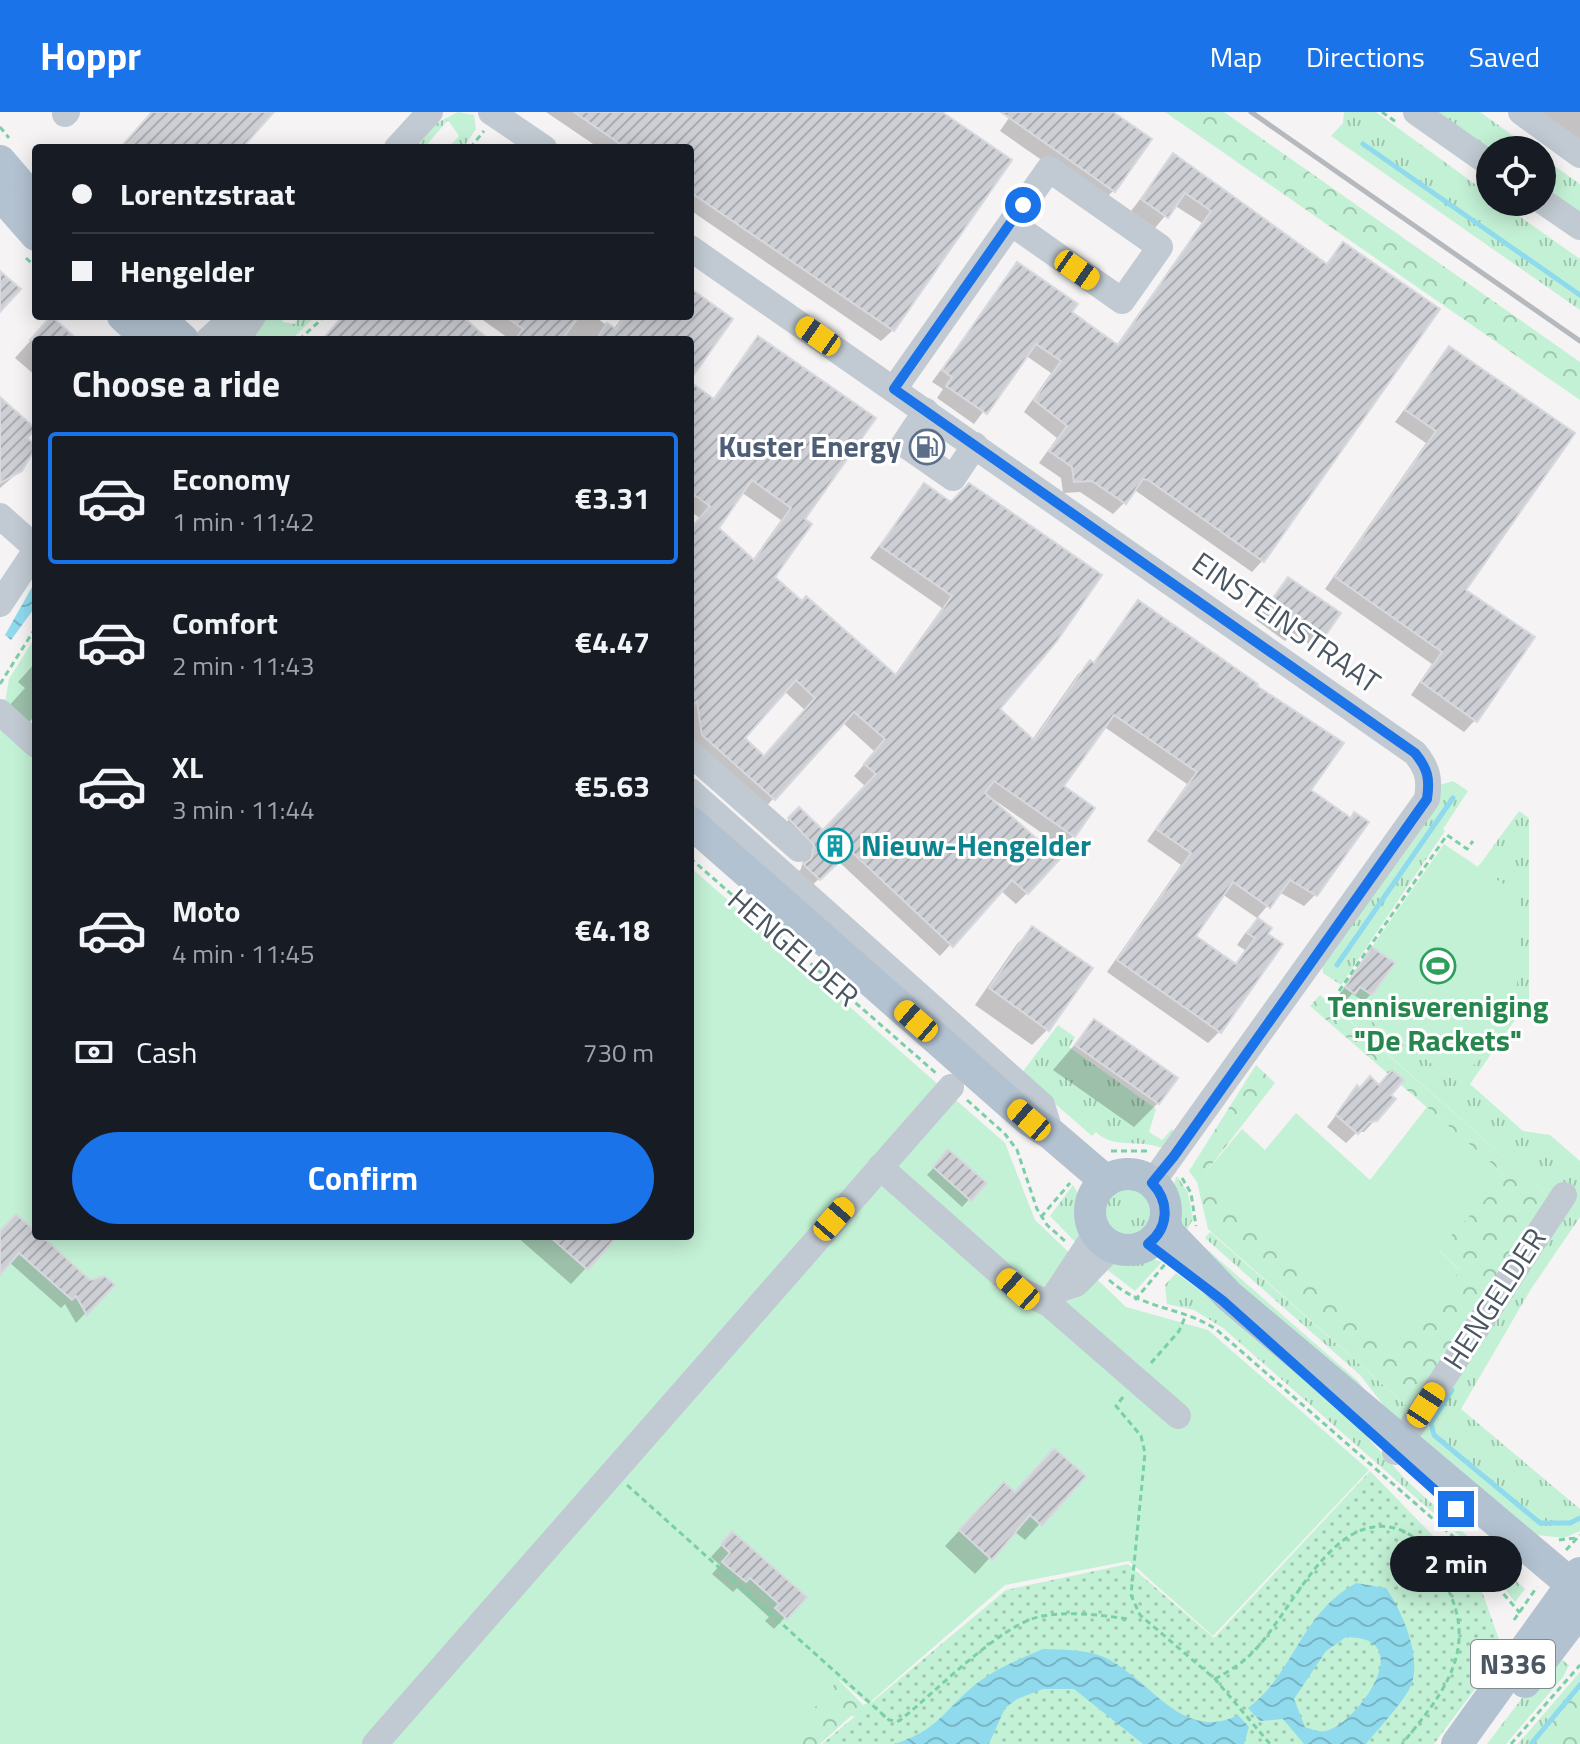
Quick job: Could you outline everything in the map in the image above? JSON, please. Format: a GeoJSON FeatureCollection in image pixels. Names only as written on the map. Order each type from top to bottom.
{"type":"FeatureCollection","features":[{"type":"Feature","properties":{"kind":"main road"},"geometry":{"type":"LineString","coordinates":[[0,161],[32,198]]}},
{"type":"Feature","properties":{"kind":"main road"},"geometry":{"type":"LineString","coordinates":[[1,195],[32,230]]}},
{"type":"Feature","properties":{"kind":"main road"},"geometry":{"type":"LineString","coordinates":[[127,320],[145,336]]}},
{"type":"Feature","properties":{"kind":"main road"},"geometry":{"type":"LineString","coordinates":[[161,320],[179,336]]}},
{"type":"Feature","properties":{"kind":"main road","name":"HENGELDER"},"geometry":{"type":"LineString","coordinates":[[694,826],[1017,1110],[1051,1134],[1090,1180]]}},
{"type":"Feature","properties":{"kind":"main road","name":"HENGELDER"},"geometry":{"type":"LineString","coordinates":[[694,838],[1024,1128],[1090,1180]]}},
{"type":"Feature","properties":{"kind":"main road"},"geometry":{"type":"LineString","coordinates":[[1165,1244],[1134,1250],[1096,1250],[1090,1216],[1090,1180],[1160,1174],[1165,1208],[1165,1244],[1223,1301],[1573,1596]]}},
{"type":"Feature","properties":{"kind":"main road","name":"N336"},"geometry":{"type":"LineString","coordinates":[[1457,1744],[1573,1596]]}},
{"type":"Feature","properties":{"kind":"main road","name":"N336"},"geometry":{"type":"LineString","coordinates":[[1475,1744],[1573,1596]]}},
{"type":"Feature","properties":{"kind":"street"},"geometry":{"type":"LineString","coordinates":[[401,144],[430,112]]}},
{"type":"Feature","properties":{"kind":"street"},"geometry":{"type":"LineString","coordinates":[[491,112],[538,144]]}},
{"type":"Feature","properties":{"kind":"street"},"geometry":{"type":"LineString","coordinates":[[1416,112],[1476,154]]}},
{"type":"Feature","properties":{"kind":"street"},"geometry":{"type":"LineString","coordinates":[[1521,112],[1580,155]]}},
{"type":"Feature","properties":{"kind":"street"},"geometry":{"type":"LineString","coordinates":[[894,389],[1049,169],[1160,247],[1122,301],[1011,223]]}},
{"type":"Feature","properties":{"kind":"street"},"geometry":{"type":"LineString","coordinates":[[1556,211],[1580,227]]}},
{"type":"Feature","properties":{"kind":"street","name":"EINSTEINSTRAAT"},"geometry":{"type":"LineString","coordinates":[[694,251],[1415,753],[1425,765],[1430,780],[1427,799],[1160,1174]]}},
{"type":"Feature","properties":{"kind":"street"},"geometry":{"type":"LineString","coordinates":[[212,336],[230,320]]}},
{"type":"Feature","properties":{"kind":"street"},"geometry":{"type":"LineString","coordinates":[[926,411],[904,444],[953,478],[975,445]]}},
{"type":"Feature","properties":{"kind":"street"},"geometry":{"type":"LineString","coordinates":[[0,516],[32,545]]}},
{"type":"Feature","properties":{"kind":"street"},"geometry":{"type":"LineString","coordinates":[[0,604],[32,555]]}},
{"type":"Feature","properties":{"kind":"street"},"geometry":{"type":"LineString","coordinates":[[0,712],[32,741]]}},
{"type":"Feature","properties":{"kind":"street"},"geometry":{"type":"LineString","coordinates":[[694,756],[799,849]]}},
{"type":"Feature","properties":{"kind":"street","name":"HENGELDER"},"geometry":{"type":"LineString","coordinates":[[694,795],[1042,1105],[1051,1134]]}},
{"type":"Feature","properties":{"kind":"street"},"geometry":{"type":"LineString","coordinates":[[751,845],[770,823]]}},
{"type":"Feature","properties":{"kind":"street"},"geometry":{"type":"LineString","coordinates":[[375,1744],[951,1087]]}},
{"type":"Feature","properties":{"kind":"street"},"geometry":{"type":"LineString","coordinates":[[880,1167],[1018,1289],[1056,1296],[1136,1380],[1178,1416]]}},
{"type":"Feature","properties":{"kind":"street","name":"HENGELDER"},"geometry":{"type":"LineString","coordinates":[[1398,1448],[1564,1195]]}},
{"type":"Feature","properties":{"kind":"street"},"geometry":{"type":"LineString","coordinates":[[1056,1296],[1067,1273],[1096,1250]]}},
{"type":"Feature","properties":{"kind":"path"},"geometry":{"type":"LineString","coordinates":[[303,336],[321,320]]}},
{"type":"Feature","properties":{"kind":"path"},"geometry":{"type":"LineString","coordinates":[[0,684],[32,633]]}},
{"type":"Feature","properties":{"kind":"path"},"geometry":{"type":"LineString","coordinates":[[1339,991],[1447,835],[1467,849],[1473,841]]}},
{"type":"Feature","properties":{"kind":"path","name":"HENGELDER"},"geometry":{"type":"LineString","coordinates":[[694,862],[1005,1134],[1017,1150],[1041,1217],[1096,1250],[1135,1300],[1186,1315],[1217,1330],[1466,1550],[1518,1611]]}},
{"type":"Feature","properties":{"kind":"path"},"geometry":{"type":"LineString","coordinates":[[1041,1217],[1090,1180],[1100,1150],[1150,1152],[1160,1174],[1189,1186],[1196,1227],[1165,1244],[1135,1300]]}},
{"type":"Feature","properties":{"kind":"path"},"geometry":{"type":"LineString","coordinates":[[1186,1315],[1179,1331],[1116,1406],[1144,1445],[1131,1595],[1140,1615],[1215,1679],[1270,1744]]}},
{"type":"Feature","properties":{"kind":"path"},"geometry":{"type":"LineString","coordinates":[[612,1471],[889,1720],[899,1721],[1009,1628],[1040,1616],[1068,1614],[1128,1619]]}},
{"type":"Feature","properties":{"kind":"path"},"geometry":{"type":"LineString","coordinates":[[1215,1679],[1251,1655],[1337,1545],[1357,1531],[1389,1525],[1411,1534],[1425,1552],[1448,1591],[1460,1630],[1456,1662],[1438,1698],[1402,1744]]}},
{"type":"Feature","properties":{"kind":"path"},"geometry":{"type":"LineString","coordinates":[[1511,1744],[1580,1665]]}},
{"type":"Feature","properties":{"kind":"green space"},"geometry":{"type":"Polygon","coordinates":[[[458,112],[474,115],[476,129],[466,144],[452,144],[459,136],[448,120],[427,144],[416,144],[431,126],[458,112]]]}},
{"type":"Feature","properties":{"kind":"green space"},"geometry":{"type":"Polygon","coordinates":[[[1165,112],[1224,112],[1580,362],[1580,400],[1165,112]]]}},
{"type":"Feature","properties":{"kind":"green space"},"geometry":{"type":"Polygon","coordinates":[[[1344,112],[1376,112],[1476,185],[1476,216],[1519,216],[1580,259],[1580,310],[1331,136],[1343,123],[1344,112]]]}},
{"type":"Feature","properties":{"kind":"green space"},"geometry":{"type":"Polygon","coordinates":[[[1429,112],[1480,112],[1513,136],[1476,136],[1476,141],[1429,112]]]}},
{"type":"Feature","properties":{"kind":"green space"},"geometry":{"type":"Polygon","coordinates":[[[1556,167],[1580,184],[1580,219],[1556,202],[1556,167]]]}},
{"type":"Feature","properties":{"kind":"green space"},"geometry":{"type":"Polygon","coordinates":[[[259,320],[282,320],[294,324],[298,320],[312,320],[295,336],[251,336],[248,333],[259,320]]]}},
{"type":"Feature","properties":{"kind":"green space"},"geometry":{"type":"Polygon","coordinates":[[[32,642],[32,1240],[694,1240],[694,871],[1005,1143],[1035,1220],[1126,1307],[1208,1330],[1369,1470],[1213,1636],[1129,1561],[1005,1585],[868,1704],[839,1679],[784,1744],[0,1744],[0,732],[9,679],[32,642]]]}},
{"type":"Feature","properties":{"kind":"green space"},"geometry":{"type":"Polygon","coordinates":[[[1453,781],[1468,791],[1443,829],[1445,831],[1341,985],[1323,973],[1322,959],[1440,785],[1453,781]]]}},
{"type":"Feature","properties":{"kind":"green space"},"geometry":{"type":"Polygon","coordinates":[[[1519,811],[1529,818],[1529,1000],[1470,1084],[1523,1131],[1550,1135],[1580,1161],[1580,1217],[1531,1289],[1461,1409],[1580,1509],[1580,1531],[1564,1538],[1537,1535],[1416,1433],[1574,1187],[1567,1182],[1553,1200],[1331,1004],[1337,997],[1461,1084],[1521,896],[1478,867],[1519,811]]]}},
{"type":"Feature","properties":{"kind":"green space","name":"Tennisvereniging \"De Rackets\""},"geometry":{"type":"Polygon","coordinates":[[[1444,844],[1521,896],[1516,1003],[1461,1084],[1337,997],[1444,844]]]}},
{"type":"Feature","properties":{"kind":"green space"},"geometry":{"type":"Polygon","coordinates":[[[1320,995],[1553,1200],[1416,1414],[1208,1229],[1197,1182],[1189,1171],[1256,1065],[1275,1083],[1202,1177],[1460,1270],[1438,1249],[1506,1176],[1310,1006],[1320,995]]]}},
{"type":"Feature","properties":{"kind":"green space"},"geometry":{"type":"Polygon","coordinates":[[[1058,1025],[1075,1037],[1069,1047],[1156,1109],[1149,1132],[1162,1140],[1172,1129],[1174,1131],[1162,1148],[1118,1142],[1096,1132],[1092,1136],[1021,1074],[1058,1025]]]}},
{"type":"Feature","properties":{"kind":"green space"},"geometry":{"type":"Polygon","coordinates":[[[1427,1107],[1507,1177],[1438,1249],[1460,1271],[1395,1345],[1201,1178],[1242,1129],[1265,1150],[1296,1113],[1370,1180],[1427,1107]]]}},
{"type":"Feature","properties":{"kind":"green space"},"geometry":{"type":"Polygon","coordinates":[[[1177,1176],[1188,1193],[1193,1219],[1182,1238],[1172,1208],[1177,1176]]]}},
{"type":"Feature","properties":{"kind":"green space"},"geometry":{"type":"Polygon","coordinates":[[[1073,1185],[1080,1199],[1082,1215],[1078,1245],[1050,1216],[1073,1185]]]}},
{"type":"Feature","properties":{"kind":"green space"},"geometry":{"type":"Polygon","coordinates":[[[1128,1187],[1145,1195],[1153,1212],[1145,1229],[1128,1237],[1111,1229],[1103,1212],[1111,1195],[1128,1187]]]}},
{"type":"Feature","properties":{"kind":"green space"},"geometry":{"type":"Polygon","coordinates":[[[1210,1232],[1416,1414],[1404,1423],[1388,1411],[1360,1375],[1205,1238],[1210,1232]]]}},
{"type":"Feature","properties":{"kind":"green space"},"geometry":{"type":"Polygon","coordinates":[[[1201,1244],[1358,1381],[1384,1415],[1196,1251],[1201,1244]]]}},
{"type":"Feature","properties":{"kind":"green space"},"geometry":{"type":"Polygon","coordinates":[[[1144,1256],[1162,1262],[1135,1291],[1101,1265],[1116,1258],[1144,1256]]]}},
{"type":"Feature","properties":{"kind":"green space"},"geometry":{"type":"Polygon","coordinates":[[[1176,1273],[1223,1307],[1351,1419],[1406,1480],[1525,1589],[1515,1602],[1471,1546],[1223,1328],[1194,1310],[1167,1304],[1165,1285],[1176,1273]]]}},
{"type":"Feature","properties":{"kind":"green space"},"geometry":{"type":"Polygon","coordinates":[[[1370,1471],[1479,1583],[1502,1648],[1501,1654],[1434,1744],[822,1744],[1006,1590],[1128,1564],[1214,1638],[1370,1471]]]}},
{"type":"Feature","properties":{"kind":"green space"},"geometry":{"type":"Polygon","coordinates":[[[1555,1655],[1569,1665],[1563,1677],[1506,1744],[1487,1744],[1555,1655]]]}},
{"type":"Feature","properties":{"kind":"green space"},"geometry":{"type":"Polygon","coordinates":[[[1580,1672],[1580,1685],[1531,1744],[1518,1744],[1580,1672]]]}},
{"type":"Feature","properties":{"kind":"green space"},"geometry":{"type":"Polygon","coordinates":[[[836,1677],[863,1705],[876,1701],[899,1721],[851,1716],[820,1744],[766,1744],[836,1677]]]}},
{"type":"Feature","properties":{"kind":"green space"},"geometry":{"type":"Polygon","coordinates":[[[1580,1685],[1580,1744],[1531,1744],[1580,1685]]]}},
{"type":"Feature","properties":{"kind":"water"},"geometry":{"type":"Polygon","coordinates":[[[32,587],[32,611],[11,640],[5,635],[32,587]]]}},
{"type":"Feature","properties":{"kind":"water"},"geometry":{"type":"Polygon","coordinates":[[[1356,1583],[1386,1588],[1398,1609],[1412,1647],[1412,1683],[1398,1706],[1366,1744],[1304,1744],[1283,1719],[1260,1721],[1248,1708],[1264,1694],[1309,1627],[1337,1596],[1356,1583]],[[1346,1637],[1326,1651],[1294,1699],[1305,1727],[1329,1730],[1354,1712],[1366,1697],[1381,1664],[1378,1650],[1368,1641],[1346,1637]]]}},
{"type":"Feature","properties":{"kind":"water"},"geometry":{"type":"Polygon","coordinates":[[[1043,1649],[1082,1651],[1104,1657],[1183,1715],[1200,1721],[1218,1722],[1238,1715],[1249,1727],[1244,1744],[1143,1744],[1074,1689],[1043,1689],[1017,1699],[1005,1708],[989,1744],[894,1744],[928,1728],[987,1676],[1043,1649]]]}},
{"type":"Feature","properties":{"kind":"building"},"geometry":{"type":"Polygon","coordinates":[[[152,112],[274,112],[246,144],[124,144],[152,112]]]}},
{"type":"Feature","properties":{"kind":"building"},"geometry":{"type":"Polygon","coordinates":[[[574,112],[942,112],[1012,160],[894,331],[694,195],[694,144],[620,144],[574,112]]]}},
{"type":"Feature","properties":{"kind":"building"},"geometry":{"type":"Polygon","coordinates":[[[1001,112],[1113,112],[1152,139],[1115,192],[1001,112]]]}},
{"type":"Feature","properties":{"kind":"building"},"geometry":{"type":"Polygon","coordinates":[[[1173,153],[1327,264],[1343,242],[1440,309],[1264,562],[1148,480],[1143,479],[1126,504],[1092,481],[1074,482],[1072,467],[1049,451],[1067,426],[1034,400],[1061,361],[1036,344],[987,414],[946,386],[952,377],[942,370],[1017,262],[1078,304],[1072,312],[1118,345],[1211,211],[1185,193],[1168,218],[1141,199],[1173,153]]]}},
{"type":"Feature","properties":{"kind":"building"},"geometry":{"type":"Polygon","coordinates":[[[0,271],[21,289],[0,312],[0,271]]]}},
{"type":"Feature","properties":{"kind":"building"},"geometry":{"type":"Polygon","coordinates":[[[694,291],[733,319],[694,374],[694,336],[599,336],[607,323],[616,329],[622,320],[694,320],[694,291]]]}},
{"type":"Feature","properties":{"kind":"building"},"geometry":{"type":"Polygon","coordinates":[[[48,320],[56,320],[74,336],[34,336],[48,320]]]}},
{"type":"Feature","properties":{"kind":"building"},"geometry":{"type":"Polygon","coordinates":[[[340,320],[466,320],[484,336],[326,336],[340,320]]]}},
{"type":"Feature","properties":{"kind":"building"},"geometry":{"type":"Polygon","coordinates":[[[511,320],[576,320],[565,336],[518,336],[523,329],[511,320]]]}},
{"type":"Feature","properties":{"kind":"building"},"geometry":{"type":"Polygon","coordinates":[[[758,336],[876,418],[805,519],[812,524],[775,577],[802,601],[806,596],[896,675],[952,596],[880,546],[924,483],[951,502],[969,483],[1102,575],[1057,641],[1000,709],[1034,740],[1090,660],[1094,663],[1138,600],[1257,686],[1344,743],[1311,790],[1351,818],[1354,812],[1369,822],[1317,896],[1290,880],[1270,908],[1233,882],[1196,936],[1236,964],[1255,938],[1247,933],[1258,918],[1272,928],[1268,934],[1283,944],[1221,1033],[1117,960],[1191,853],[1156,829],[1197,772],[1114,715],[1064,786],[1095,808],[1075,837],[994,781],[985,793],[1060,859],[1028,894],[1012,880],[953,947],[851,851],[820,880],[803,864],[811,859],[814,845],[788,818],[799,807],[823,830],[876,774],[864,764],[885,739],[854,712],[775,800],[702,735],[697,701],[694,704],[694,524],[710,506],[694,495],[694,385],[714,399],[758,336]],[[752,480],[719,528],[754,560],[791,508],[752,480]],[[796,680],[745,738],[764,756],[815,698],[796,680]]]}},
{"type":"Feature","properties":{"kind":"building"},"geometry":{"type":"Polygon","coordinates":[[[1449,346],[1575,433],[1466,590],[1535,637],[1477,722],[1421,682],[1442,652],[1335,577],[1436,431],[1405,410],[1449,346]]]}},
{"type":"Feature","properties":{"kind":"building"},"geometry":{"type":"Polygon","coordinates":[[[0,397],[32,425],[32,433],[27,438],[32,442],[32,453],[22,471],[0,483],[0,397]]]}},
{"type":"Feature","properties":{"kind":"building"},"geometry":{"type":"Polygon","coordinates":[[[1288,577],[1341,613],[1325,636],[1304,622],[1298,631],[1266,608],[1288,577]]]}},
{"type":"Feature","properties":{"kind":"building"},"geometry":{"type":"Polygon","coordinates":[[[1032,926],[1093,968],[1049,1031],[989,988],[1032,926]]]}},
{"type":"Feature","properties":{"kind":"building"},"geometry":{"type":"Polygon","coordinates":[[[1372,947],[1395,963],[1372,995],[1360,987],[1355,994],[1345,987],[1372,947]]]}},
{"type":"Feature","properties":{"kind":"building"},"geometry":{"type":"Polygon","coordinates":[[[1094,1019],[1178,1078],[1159,1104],[1075,1045],[1094,1019]]]}},
{"type":"Feature","properties":{"kind":"building"},"geometry":{"type":"Polygon","coordinates":[[[1392,1070],[1404,1080],[1391,1095],[1396,1099],[1377,1121],[1369,1122],[1358,1134],[1336,1115],[1357,1085],[1360,1088],[1370,1076],[1379,1085],[1392,1070]]]}},
{"type":"Feature","properties":{"kind":"building"},"geometry":{"type":"Polygon","coordinates":[[[948,1149],[987,1183],[971,1201],[933,1167],[948,1149]]]}},
{"type":"Feature","properties":{"kind":"building"},"geometry":{"type":"Polygon","coordinates":[[[16,1214],[32,1228],[32,1240],[46,1240],[90,1280],[105,1276],[115,1285],[87,1315],[76,1296],[72,1300],[19,1253],[0,1275],[0,1231],[16,1214]]]}},
{"type":"Feature","properties":{"kind":"building"},"geometry":{"type":"Polygon","coordinates":[[[554,1240],[614,1240],[588,1270],[554,1240]]]}},
{"type":"Feature","properties":{"kind":"building"},"geometry":{"type":"Polygon","coordinates":[[[1054,1448],[1086,1476],[1042,1526],[1030,1515],[992,1560],[959,1530],[1004,1482],[1015,1492],[1054,1448]]]}},
{"type":"Feature","properties":{"kind":"building"},"geometry":{"type":"Polygon","coordinates":[[[732,1531],[807,1597],[787,1619],[775,1608],[779,1604],[750,1578],[746,1582],[722,1562],[730,1553],[721,1544],[732,1531]]]}},
{"type":"Feature","properties":{"kind":"waterway"},"geometry":{"type":"LineString","coordinates":[[1363,144],[1580,295]]}},
{"type":"Feature","properties":{"kind":"waterway"},"geometry":{"type":"LineString","coordinates":[[1337,965],[1453,798]]}},
{"type":"Feature","properties":{"kind":"waterway"},"geometry":{"type":"LineString","coordinates":[[1452,1390],[1431,1423],[1434,1435],[1540,1523],[1570,1523],[1580,1518]]}},
{"type":"Feature","properties":{"kind":"waterway"},"geometry":{"type":"LineString","coordinates":[[1531,1744],[1580,1685]]}},
{"type":"Feature","properties":{"kind":"railway"},"geometry":{"type":"LineString","coordinates":[[1251,112],[1580,341]]}},
{"type":"Feature","properties":{"kind":"place","name":"Kuster Energy"},"geometry":{"type":"Point","coordinates":[927,447]}},
{"type":"Feature","properties":{"kind":"place","name":"Nieuw-Hengelder"},"geometry":{"type":"Point","coordinates":[835,846]}},
{"type":"Feature","properties":{"kind":"place","name":"Tennisvereniging \"De Rackets\""},"geometry":{"type":"Point","coordinates":[1438,966]}},
{"type":"Feature","properties":{"kind":"route"},"geometry":{"type":"LineString","coordinates":[[1023,205],[894,389],[1415,753],[1425,765],[1430,780],[1427,799],[1152,1183],[1163,1199],[1165,1218],[1159,1234],[1148,1244],[1195,1283],[1223,1301],[1456,1509]]}}]}
